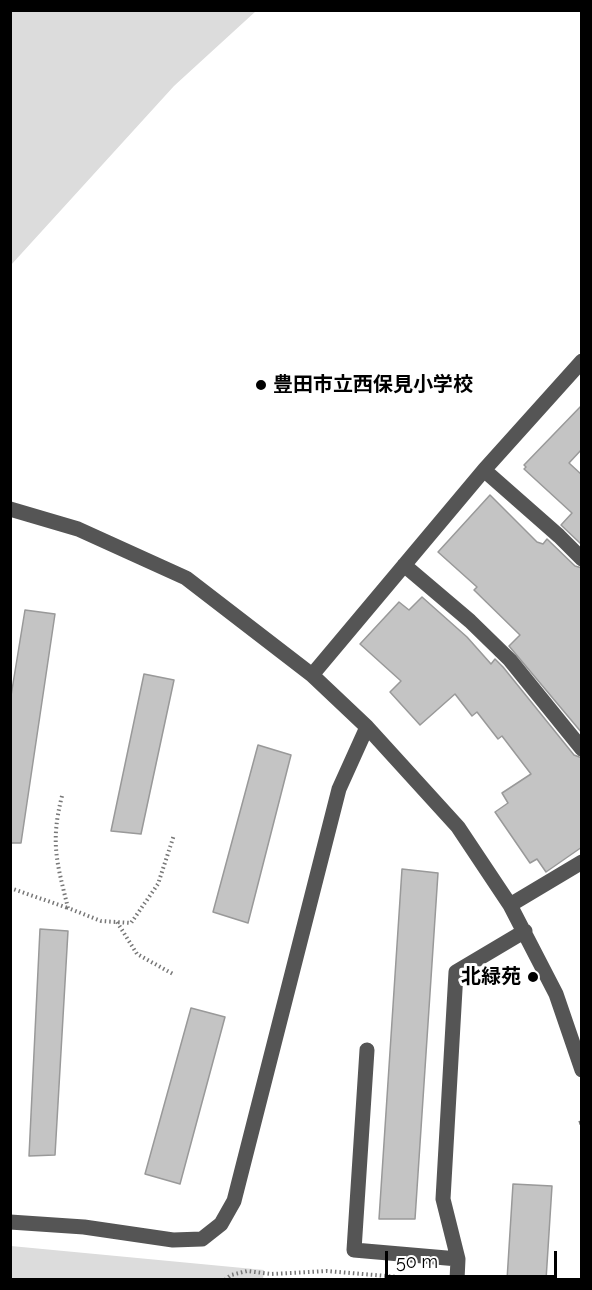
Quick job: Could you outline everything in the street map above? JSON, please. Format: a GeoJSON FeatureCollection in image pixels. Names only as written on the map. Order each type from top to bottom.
{"type":"FeatureCollection","features":[{"type":"Feature","properties":{"kind":"street"},"geometry":{"type":"LineString","coordinates":[[312,675],[484,470],[579,370]]}},
{"type":"Feature","properties":{"kind":"street"},"geometry":{"type":"LineString","coordinates":[[484,470],[559,536],[582,560]]}},
{"type":"Feature","properties":{"kind":"street"},"geometry":{"type":"LineString","coordinates":[[10,509],[78,529],[186,578],[312,675],[367,727],[458,827],[510,905],[556,994],[582,1070]]}},
{"type":"Feature","properties":{"kind":"street"},"geometry":{"type":"LineString","coordinates":[[404,565],[470,621],[510,660],[582,749]]}},
{"type":"Feature","properties":{"kind":"street"},"geometry":{"type":"LineString","coordinates":[[10,1222],[84,1227],[173,1240],[202,1239],[221,1224],[234,1202],[339,789],[367,727]]}},
{"type":"Feature","properties":{"kind":"street"},"geometry":{"type":"LineString","coordinates":[[510,905],[582,862]]}},
{"type":"Feature","properties":{"kind":"street"},"geometry":{"type":"LineString","coordinates":[[457,1280],[458,1259],[443,1199],[456,972],[525,932]]}},
{"type":"Feature","properties":{"kind":"street"},"geometry":{"type":"LineString","coordinates":[[367,1050],[354,1250],[458,1259]]}},
{"type":"Feature","properties":{"kind":"path"},"geometry":{"type":"LineString","coordinates":[[62,796],[55,825],[55,855],[68,908]]}},
{"type":"Feature","properties":{"kind":"path"},"geometry":{"type":"LineString","coordinates":[[10,888],[101,921],[131,923],[158,884],[174,835]]}},
{"type":"Feature","properties":{"kind":"path"},"geometry":{"type":"LineString","coordinates":[[117,922],[137,954],[173,974]]}},
{"type":"Feature","properties":{"kind":"path"},"geometry":{"type":"LineString","coordinates":[[225,1280],[231,1275],[247,1271],[272,1274],[327,1271],[435,1280]]}},
{"type":"Feature","properties":{"kind":"shaded area"},"geometry":{"type":"Polygon","coordinates":[[[11,10],[256,11],[174,86],[11,265],[11,10]]]}},
{"type":"Feature","properties":{"kind":"shaded area"},"geometry":{"type":"Polygon","coordinates":[[[11,1246],[264,1270],[263,1279],[11,1279],[11,1246]]]}},
{"type":"Feature","properties":{"kind":"building"},"geometry":{"type":"Polygon","coordinates":[[[582,405],[582,449],[569,463],[582,475],[582,545],[561,525],[572,513],[524,469],[526,467],[524,465],[582,405]]]}},
{"type":"Feature","properties":{"kind":"building"},"geometry":{"type":"Polygon","coordinates":[[[490,495],[537,542],[543,544],[547,539],[575,566],[582,568],[582,733],[509,646],[520,635],[474,590],[477,587],[438,552],[490,495]]]}},
{"type":"Feature","properties":{"kind":"building"},"geometry":{"type":"Polygon","coordinates":[[[422,597],[467,637],[491,664],[495,659],[503,667],[574,755],[582,758],[582,847],[546,872],[537,859],[530,863],[495,812],[508,803],[502,793],[531,774],[502,736],[498,739],[477,712],[472,716],[455,694],[420,725],[390,692],[401,681],[360,644],[399,602],[409,610],[422,597]]]}},
{"type":"Feature","properties":{"kind":"building"},"geometry":{"type":"Polygon","coordinates":[[[25,610],[55,614],[21,843],[10,843],[10,702],[25,610]]]}},
{"type":"Feature","properties":{"kind":"building"},"geometry":{"type":"Polygon","coordinates":[[[144,674],[174,680],[141,834],[111,831],[144,674]]]}},
{"type":"Feature","properties":{"kind":"building"},"geometry":{"type":"Polygon","coordinates":[[[258,745],[291,755],[248,923],[213,912],[258,745]]]}},
{"type":"Feature","properties":{"kind":"building"},"geometry":{"type":"Polygon","coordinates":[[[402,869],[438,873],[415,1219],[379,1219],[402,869]]]}},
{"type":"Feature","properties":{"kind":"building"},"geometry":{"type":"Polygon","coordinates":[[[40,929],[68,931],[55,1155],[29,1156],[40,929]]]}},
{"type":"Feature","properties":{"kind":"building"},"geometry":{"type":"Polygon","coordinates":[[[191,1008],[225,1017],[180,1184],[145,1174],[191,1008]]]}},
{"type":"Feature","properties":{"kind":"building"},"geometry":{"type":"Polygon","coordinates":[[[513,1184],[552,1186],[546,1280],[507,1280],[513,1184]]]}},
{"type":"Feature","properties":{"kind":"place","name":"豊田市立西保見小学校"},"geometry":{"type":"Point","coordinates":[261,385]}},
{"type":"Feature","properties":{"kind":"place","name":"北緑苑"},"geometry":{"type":"Point","coordinates":[533,977]}}]}
